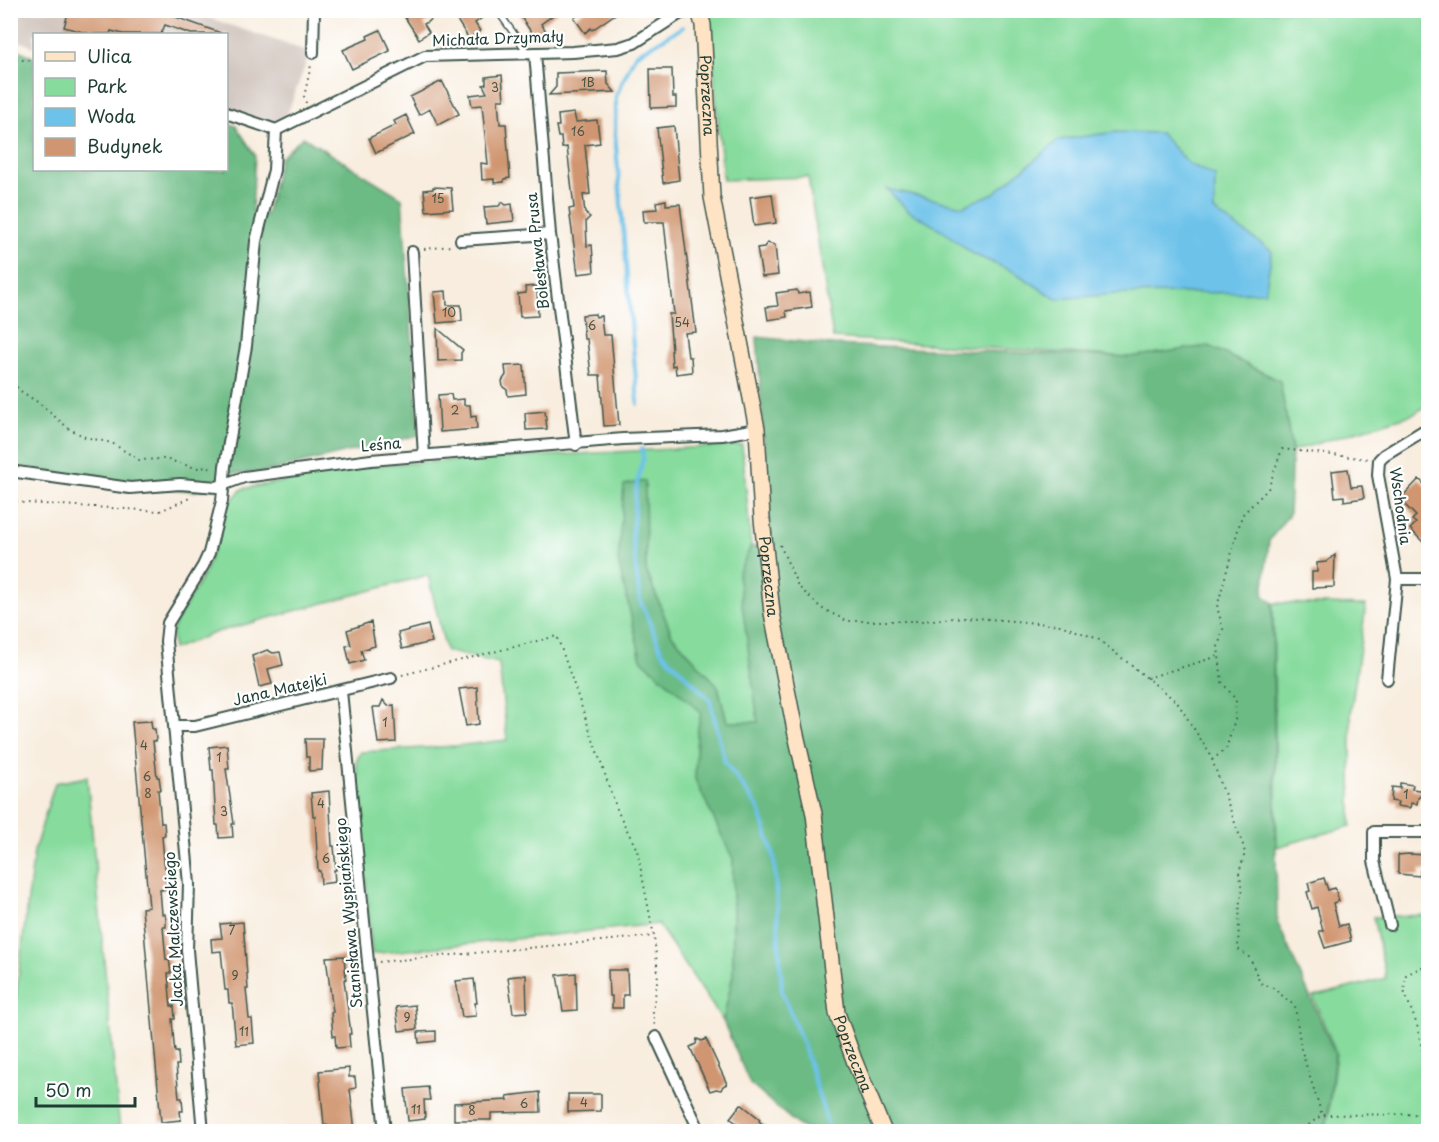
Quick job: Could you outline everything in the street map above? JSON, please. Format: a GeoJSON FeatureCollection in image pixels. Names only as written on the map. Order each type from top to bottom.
{"type":"FeatureCollection","features":[{"type":"Feature","properties":{"kind":"street"},"geometry":{"type":"LineString","coordinates":[[313,53],[314,10]]}},
{"type":"Feature","properties":{"kind":"street","name":"Michała Drzymały"},"geometry":{"type":"LineString","coordinates":[[276,130],[425,56],[618,48],[634,43],[679,14],[691,10]]}},
{"type":"Feature","properties":{"kind":"street","name":"Poprzeczna"},"geometry":{"type":"LineString","coordinates":[[699,10],[703,25],[712,197],[757,429],[762,519],[772,613],[814,814],[837,1013],[884,1131]]}},
{"type":"Feature","properties":{"kind":"street","name":"Bolesława Prusa"},"geometry":{"type":"LineString","coordinates":[[531,53],[576,445]]}},
{"type":"Feature","properties":{"kind":"street"},"geometry":{"type":"LineString","coordinates":[[228,114],[276,130]]}},
{"type":"Feature","properties":{"kind":"street","name":"Jacka Malczewskiego"},"geometry":{"type":"LineString","coordinates":[[203,1131],[187,950],[189,884],[166,641],[168,623],[203,566],[222,501],[220,486],[246,346],[256,241],[274,170],[276,130]]}},
{"type":"Feature","properties":{"kind":"street"},"geometry":{"type":"LineString","coordinates":[[461,240],[550,234]]}},
{"type":"Feature","properties":{"kind":"street"},"geometry":{"type":"LineString","coordinates":[[412,252],[424,456]]}},
{"type":"Feature","properties":{"kind":"street","name":"Wschodnia"},"geometry":{"type":"LineString","coordinates":[[1387,679],[1397,579],[1378,475],[1379,460],[1428,428]]}},
{"type":"Feature","properties":{"kind":"street","name":"Leśna"},"geometry":{"type":"LineString","coordinates":[[10,471],[130,488],[180,484],[220,486],[244,477],[371,460],[576,445],[623,439],[722,435],[757,429]]}},
{"type":"Feature","properties":{"kind":"street"},"geometry":{"type":"LineString","coordinates":[[1397,579],[1428,579]]}},
{"type":"Feature","properties":{"kind":"street","name":"Jana Matejki"},"geometry":{"type":"LineString","coordinates":[[174,726],[195,726],[391,678]]}},
{"type":"Feature","properties":{"kind":"street","name":"Stanisława Wyspiańskiego"},"geometry":{"type":"LineString","coordinates":[[341,691],[345,712],[385,1131]]}},
{"type":"Feature","properties":{"kind":"street"},"geometry":{"type":"LineString","coordinates":[[1390,925],[1374,861],[1374,832],[1428,832]]}},
{"type":"Feature","properties":{"kind":"street"},"geometry":{"type":"LineString","coordinates":[[656,1037],[700,1131]]}},
{"type":"Feature","properties":{"kind":"lane"},"geometry":{"type":"LineString","coordinates":[[497,10],[531,53]]}},
{"type":"Feature","properties":{"kind":"path"},"geometry":{"type":"LineString","coordinates":[[309,115],[304,97],[313,53]]}},
{"type":"Feature","properties":{"kind":"path"},"geometry":{"type":"LineString","coordinates":[[10,59],[33,62]]}},
{"type":"Feature","properties":{"kind":"path"},"geometry":{"type":"LineString","coordinates":[[412,252],[432,247],[451,246],[461,240]]}},
{"type":"Feature","properties":{"kind":"path"},"geometry":{"type":"LineString","coordinates":[[10,377],[19,390],[39,403],[68,428],[85,437],[112,443],[139,460],[165,459],[196,468],[225,466]]}},
{"type":"Feature","properties":{"kind":"path"},"geometry":{"type":"LineString","coordinates":[[1212,760],[1226,749],[1235,720],[1236,700],[1222,682],[1218,647],[1223,629],[1217,607],[1242,515],[1268,489],[1282,449],[1379,460]]}},
{"type":"Feature","properties":{"kind":"path"},"geometry":{"type":"LineString","coordinates":[[10,502],[160,511],[220,486]]}},
{"type":"Feature","properties":{"kind":"path"},"geometry":{"type":"LineString","coordinates":[[779,544],[798,586],[820,608],[847,621],[921,621],[966,618],[1060,625],[1098,639],[1178,702],[1212,760],[1245,853],[1239,873],[1243,888],[1240,899],[1239,949],[1250,958],[1260,983],[1273,988],[1295,1006],[1301,1049],[1322,1115]]}},
{"type":"Feature","properties":{"kind":"path"},"geometry":{"type":"LineString","coordinates":[[391,678],[557,636],[618,812],[638,850],[654,936],[658,974],[653,1012],[656,1037]]}},
{"type":"Feature","properties":{"kind":"path"},"geometry":{"type":"LineString","coordinates":[[1147,678],[1219,656]]}},
{"type":"Feature","properties":{"kind":"path"},"geometry":{"type":"LineString","coordinates":[[368,963],[654,936]]}},
{"type":"Feature","properties":{"kind":"path"},"geometry":{"type":"LineString","coordinates":[[1428,964],[1406,975],[1404,991],[1417,1025],[1428,1078]]}},
{"type":"Feature","properties":{"kind":"path"},"geometry":{"type":"LineString","coordinates":[[1299,1131],[1322,1115],[1428,1114]]}},
{"type":"Feature","properties":{"kind":"shaded area"},"geometry":{"type":"Polygon","coordinates":[[[185,10],[310,52],[284,123],[272,129],[228,114],[228,33],[33,33],[33,47],[11,38],[11,11],[185,10]]]}},
{"type":"Feature","properties":{"kind":"green space"},"geometry":{"type":"Polygon","coordinates":[[[707,11],[1428,11],[1428,404],[1414,414],[1292,451],[1280,381],[1209,346],[1130,357],[833,338],[808,177],[723,180],[710,21],[707,11]]]}},
{"type":"Feature","properties":{"kind":"green space"},"geometry":{"type":"Polygon","coordinates":[[[10,45],[33,57],[33,171],[228,171],[228,123],[236,126],[255,155],[252,211],[266,215],[280,158],[303,137],[402,198],[419,435],[260,473],[219,473],[219,487],[194,491],[99,483],[11,464],[10,45]]]}},
{"type":"Feature","properties":{"kind":"green space"},"geometry":{"type":"Polygon","coordinates":[[[757,337],[833,345],[1130,357],[1209,346],[1280,381],[1292,451],[1289,514],[1269,541],[1263,595],[1272,602],[1277,921],[1335,1054],[1325,1131],[814,1132],[799,1126],[750,1084],[723,1021],[733,975],[733,859],[695,779],[697,733],[701,712],[641,659],[618,561],[624,485],[645,481],[646,570],[672,635],[718,686],[727,722],[758,722],[738,574],[751,546],[771,550],[757,337]]]}},
{"type":"Feature","properties":{"kind":"green space"},"geometry":{"type":"Polygon","coordinates":[[[742,445],[751,546],[738,574],[759,722],[727,722],[718,686],[672,635],[646,570],[645,481],[641,659],[702,711],[697,733],[695,779],[733,859],[733,975],[723,1021],[658,924],[372,954],[356,762],[361,752],[507,740],[499,663],[446,651],[428,575],[217,632],[173,649],[172,632],[205,572],[229,503],[242,489],[374,465],[742,445]]]}},
{"type":"Feature","properties":{"kind":"green space"},"geometry":{"type":"Polygon","coordinates":[[[1273,603],[1366,605],[1351,711],[1351,826],[1277,847],[1273,603]]]}},
{"type":"Feature","properties":{"kind":"green space"},"geometry":{"type":"Polygon","coordinates":[[[87,777],[120,1131],[11,1131],[11,1036],[34,851],[55,783],[87,777]]]}},
{"type":"Feature","properties":{"kind":"green space"},"geometry":{"type":"Polygon","coordinates":[[[1428,915],[1428,1131],[1326,1131],[1336,1053],[1313,997],[1386,978],[1373,917],[1428,915]]]}},
{"type":"Feature","properties":{"kind":"water"},"geometry":{"type":"Polygon","coordinates":[[[1115,132],[1160,133],[1189,164],[1215,176],[1214,211],[1272,251],[1265,292],[1116,294],[1056,299],[1016,273],[973,254],[943,231],[907,210],[887,189],[963,206],[994,193],[1059,140],[1115,132]]]}},
{"type":"Feature","properties":{"kind":"building"},"geometry":{"type":"Polygon","coordinates":[[[69,10],[156,10],[221,33],[188,33],[165,25],[161,33],[111,31],[110,33],[86,33],[64,27],[69,10]]]}},
{"type":"Feature","properties":{"kind":"building"},"geometry":{"type":"Polygon","coordinates":[[[400,10],[430,10],[435,17],[424,24],[429,32],[419,39],[400,10]]]}},
{"type":"Feature","properties":{"kind":"building"},"geometry":{"type":"Polygon","coordinates":[[[459,10],[492,11],[475,23],[480,31],[469,39],[453,14],[459,10]]]}},
{"type":"Feature","properties":{"kind":"building"},"geometry":{"type":"Polygon","coordinates":[[[525,10],[560,10],[541,24],[546,31],[535,38],[519,14],[525,10]]]}},
{"type":"Feature","properties":{"kind":"building"},"geometry":{"type":"Polygon","coordinates":[[[585,10],[621,10],[585,33],[574,18],[585,10]]]}},
{"type":"Feature","properties":{"kind":"building"},"geometry":{"type":"Polygon","coordinates":[[[380,30],[390,51],[352,69],[343,50],[368,39],[367,36],[380,30]]]}},
{"type":"Feature","properties":{"kind":"building"},"geometry":{"type":"Polygon","coordinates":[[[650,69],[672,69],[673,97],[676,97],[676,107],[651,108],[650,69]]]}},
{"type":"Feature","properties":{"kind":"building"},"geometry":{"type":"Polygon","coordinates":[[[607,71],[608,84],[615,92],[549,95],[556,87],[556,73],[607,71]]]}},
{"type":"Feature","properties":{"kind":"building"},"geometry":{"type":"Polygon","coordinates":[[[502,75],[504,100],[498,100],[500,124],[506,124],[510,178],[504,179],[504,182],[494,183],[494,179],[482,180],[481,163],[488,164],[482,105],[472,106],[470,95],[487,93],[483,85],[486,84],[486,77],[502,75]]]}},
{"type":"Feature","properties":{"kind":"building"},"geometry":{"type":"Polygon","coordinates":[[[442,81],[459,114],[438,125],[430,109],[419,115],[410,97],[442,81]]]}},
{"type":"Feature","properties":{"kind":"building"},"geometry":{"type":"Polygon","coordinates":[[[574,113],[576,122],[597,120],[600,143],[585,145],[590,194],[583,195],[585,213],[590,217],[586,221],[587,246],[592,245],[594,272],[578,274],[569,209],[574,208],[567,147],[562,148],[561,137],[558,137],[556,126],[559,126],[558,115],[574,113]]]}},
{"type":"Feature","properties":{"kind":"building"},"geometry":{"type":"Polygon","coordinates":[[[406,115],[415,134],[376,153],[369,138],[396,125],[394,121],[406,115]]]}},
{"type":"Feature","properties":{"kind":"building"},"geometry":{"type":"Polygon","coordinates":[[[674,126],[679,180],[663,183],[657,128],[674,126]]]}},
{"type":"Feature","properties":{"kind":"building"},"geometry":{"type":"Polygon","coordinates":[[[433,187],[451,188],[453,209],[426,211],[424,190],[433,189],[433,187]]]}},
{"type":"Feature","properties":{"kind":"building"},"geometry":{"type":"Polygon","coordinates":[[[772,194],[776,223],[754,226],[750,197],[772,194]]]}},
{"type":"Feature","properties":{"kind":"building"},"geometry":{"type":"Polygon","coordinates":[[[666,200],[666,205],[680,204],[696,332],[685,333],[692,372],[676,374],[675,365],[672,366],[669,314],[674,314],[664,222],[644,222],[643,210],[657,209],[656,202],[666,200]]]}},
{"type":"Feature","properties":{"kind":"building"},"geometry":{"type":"Polygon","coordinates":[[[502,202],[506,205],[512,204],[514,221],[486,224],[484,207],[499,206],[502,202]]]}},
{"type":"Feature","properties":{"kind":"building"},"geometry":{"type":"Polygon","coordinates":[[[767,243],[775,245],[778,275],[762,277],[757,248],[764,247],[767,243]]]}},
{"type":"Feature","properties":{"kind":"building"},"geometry":{"type":"Polygon","coordinates":[[[537,286],[538,316],[520,317],[518,294],[526,293],[525,287],[537,286]]]}},
{"type":"Feature","properties":{"kind":"building"},"geometry":{"type":"Polygon","coordinates":[[[797,290],[798,294],[810,292],[812,307],[786,311],[787,317],[768,320],[766,307],[778,306],[776,293],[797,290]]]}},
{"type":"Feature","properties":{"kind":"building"},"geometry":{"type":"Polygon","coordinates":[[[446,291],[447,305],[461,305],[462,321],[437,323],[434,292],[446,291]]]}},
{"type":"Feature","properties":{"kind":"building"},"geometry":{"type":"Polygon","coordinates":[[[595,314],[596,317],[601,316],[603,335],[611,335],[619,425],[604,426],[600,375],[591,375],[582,315],[595,314]]]}},
{"type":"Feature","properties":{"kind":"building"},"geometry":{"type":"Polygon","coordinates":[[[437,328],[463,350],[461,360],[438,361],[437,328]]]}},
{"type":"Feature","properties":{"kind":"building"},"geometry":{"type":"Polygon","coordinates":[[[524,365],[526,394],[508,396],[502,381],[506,375],[505,366],[524,365]]]}},
{"type":"Feature","properties":{"kind":"building"},"geometry":{"type":"Polygon","coordinates":[[[451,394],[452,400],[464,399],[464,405],[470,405],[471,417],[476,416],[477,429],[440,432],[438,395],[451,394]]]}},
{"type":"Feature","properties":{"kind":"building"},"geometry":{"type":"Polygon","coordinates":[[[545,411],[547,429],[526,430],[525,413],[545,411]]]}},
{"type":"Feature","properties":{"kind":"building"},"geometry":{"type":"Polygon","coordinates":[[[1348,469],[1351,487],[1362,486],[1364,498],[1344,501],[1344,496],[1335,497],[1332,471],[1348,469]]]}},
{"type":"Feature","properties":{"kind":"building"},"geometry":{"type":"Polygon","coordinates":[[[1419,479],[1428,488],[1428,547],[1410,529],[1416,523],[1412,520],[1416,516],[1403,503],[1407,499],[1403,496],[1419,479]]]}},
{"type":"Feature","properties":{"kind":"building"},"geometry":{"type":"Polygon","coordinates":[[[1335,555],[1334,587],[1312,588],[1312,572],[1317,572],[1317,563],[1326,562],[1335,555]]]}},
{"type":"Feature","properties":{"kind":"building"},"geometry":{"type":"Polygon","coordinates":[[[371,622],[375,646],[361,650],[364,660],[350,664],[346,646],[351,645],[347,630],[371,622]]]}},
{"type":"Feature","properties":{"kind":"building"},"geometry":{"type":"Polygon","coordinates":[[[428,625],[432,642],[402,649],[398,633],[428,625]]]}},
{"type":"Feature","properties":{"kind":"building"},"geometry":{"type":"Polygon","coordinates":[[[267,650],[273,653],[280,652],[283,665],[268,669],[272,684],[259,687],[252,656],[267,650]]]}},
{"type":"Feature","properties":{"kind":"building"},"geometry":{"type":"Polygon","coordinates":[[[477,687],[479,724],[466,726],[459,689],[477,687]]]}},
{"type":"Feature","properties":{"kind":"building"},"geometry":{"type":"Polygon","coordinates":[[[383,700],[388,706],[394,705],[396,742],[378,743],[373,707],[380,707],[383,700]]]}},
{"type":"Feature","properties":{"kind":"building"},"geometry":{"type":"Polygon","coordinates":[[[151,721],[152,729],[155,729],[156,741],[153,741],[157,777],[159,777],[161,790],[158,790],[161,823],[164,823],[165,835],[162,836],[164,860],[165,868],[168,868],[167,889],[160,890],[162,914],[165,914],[166,920],[166,927],[163,927],[166,960],[169,959],[171,973],[168,973],[171,1006],[174,1006],[175,1019],[172,1019],[174,1044],[175,1052],[178,1052],[179,1065],[176,1065],[179,1098],[182,1098],[183,1111],[180,1111],[181,1120],[161,1122],[142,908],[149,907],[132,722],[151,721]]]}},
{"type":"Feature","properties":{"kind":"building"},"geometry":{"type":"Polygon","coordinates":[[[305,739],[323,739],[322,770],[309,771],[305,739]]]}},
{"type":"Feature","properties":{"kind":"building"},"geometry":{"type":"Polygon","coordinates":[[[227,745],[229,769],[226,769],[234,824],[232,824],[233,837],[219,838],[209,747],[227,745]]]}},
{"type":"Feature","properties":{"kind":"building"},"geometry":{"type":"Polygon","coordinates":[[[1400,783],[1413,785],[1412,789],[1427,791],[1418,798],[1417,804],[1411,803],[1410,808],[1397,806],[1398,802],[1391,801],[1392,787],[1400,788],[1400,783]]]}},
{"type":"Feature","properties":{"kind":"building"},"geometry":{"type":"Polygon","coordinates":[[[329,791],[335,882],[321,884],[311,793],[329,791]]]}},
{"type":"Feature","properties":{"kind":"building"},"geometry":{"type":"Polygon","coordinates":[[[1398,855],[1428,855],[1428,870],[1420,870],[1420,876],[1398,874],[1398,855]]]}},
{"type":"Feature","properties":{"kind":"building"},"geometry":{"type":"Polygon","coordinates":[[[1324,878],[1328,890],[1335,888],[1339,901],[1333,903],[1339,926],[1347,924],[1351,941],[1325,948],[1319,931],[1323,931],[1317,907],[1312,909],[1307,892],[1310,891],[1308,883],[1324,878]]]}},
{"type":"Feature","properties":{"kind":"building"},"geometry":{"type":"Polygon","coordinates":[[[243,922],[248,989],[246,989],[254,1043],[236,1045],[232,1003],[229,1003],[228,990],[225,990],[221,951],[212,952],[211,939],[222,938],[220,924],[243,922]]]}},
{"type":"Feature","properties":{"kind":"building"},"geometry":{"type":"Polygon","coordinates":[[[344,956],[346,979],[344,980],[351,1034],[349,1034],[350,1047],[336,1048],[326,957],[344,956]]]}},
{"type":"Feature","properties":{"kind":"building"},"geometry":{"type":"Polygon","coordinates":[[[608,970],[627,970],[628,995],[623,995],[623,1008],[612,1008],[608,970]]]}},
{"type":"Feature","properties":{"kind":"building"},"geometry":{"type":"Polygon","coordinates":[[[576,973],[577,1010],[563,1011],[557,975],[576,973]]]}},
{"type":"Feature","properties":{"kind":"building"},"geometry":{"type":"Polygon","coordinates":[[[526,975],[527,1012],[513,1013],[508,977],[526,975]]]}},
{"type":"Feature","properties":{"kind":"building"},"geometry":{"type":"Polygon","coordinates":[[[474,979],[476,1016],[462,1017],[456,981],[474,979]]]}},
{"type":"Feature","properties":{"kind":"building"},"geometry":{"type":"Polygon","coordinates":[[[415,1005],[417,1029],[399,1031],[396,1007],[415,1005]]]}},
{"type":"Feature","properties":{"kind":"building"},"geometry":{"type":"Polygon","coordinates":[[[436,1031],[436,1041],[419,1043],[418,1032],[436,1031]]]}},
{"type":"Feature","properties":{"kind":"building"},"geometry":{"type":"Polygon","coordinates":[[[697,1039],[702,1041],[706,1039],[727,1084],[721,1090],[710,1091],[690,1047],[696,1044],[697,1039]]]}},
{"type":"Feature","properties":{"kind":"building"},"geometry":{"type":"Polygon","coordinates":[[[349,1068],[349,1077],[355,1077],[356,1088],[350,1089],[355,1131],[328,1131],[328,1125],[324,1125],[319,1071],[349,1068]]]}},
{"type":"Feature","properties":{"kind":"building"},"geometry":{"type":"Polygon","coordinates":[[[428,1087],[430,1100],[424,1100],[425,1119],[408,1121],[405,1089],[428,1087]]]}},
{"type":"Feature","properties":{"kind":"building"},"geometry":{"type":"Polygon","coordinates":[[[540,1092],[541,1112],[491,1113],[491,1120],[454,1120],[454,1103],[508,1100],[507,1096],[540,1092]]]}},
{"type":"Feature","properties":{"kind":"building"},"geometry":{"type":"Polygon","coordinates":[[[568,1094],[601,1094],[601,1111],[568,1112],[568,1094]]]}},
{"type":"Feature","properties":{"kind":"building"},"geometry":{"type":"Polygon","coordinates":[[[741,1104],[771,1131],[746,1131],[730,1118],[741,1104]]]}},
{"type":"Feature","properties":{"kind":"waterway"},"geometry":{"type":"LineString","coordinates":[[710,12],[714,10]]}},
{"type":"Feature","properties":{"kind":"waterway"},"geometry":{"type":"LineString","coordinates":[[638,404],[615,134],[616,96],[635,55],[683,27]]}},
{"type":"Feature","properties":{"kind":"waterway"},"geometry":{"type":"LineString","coordinates":[[642,449],[643,458],[636,489],[632,535],[640,600],[662,652],[710,700],[725,762],[759,809],[774,857],[782,992],[804,1047],[830,1132]]}}]}
